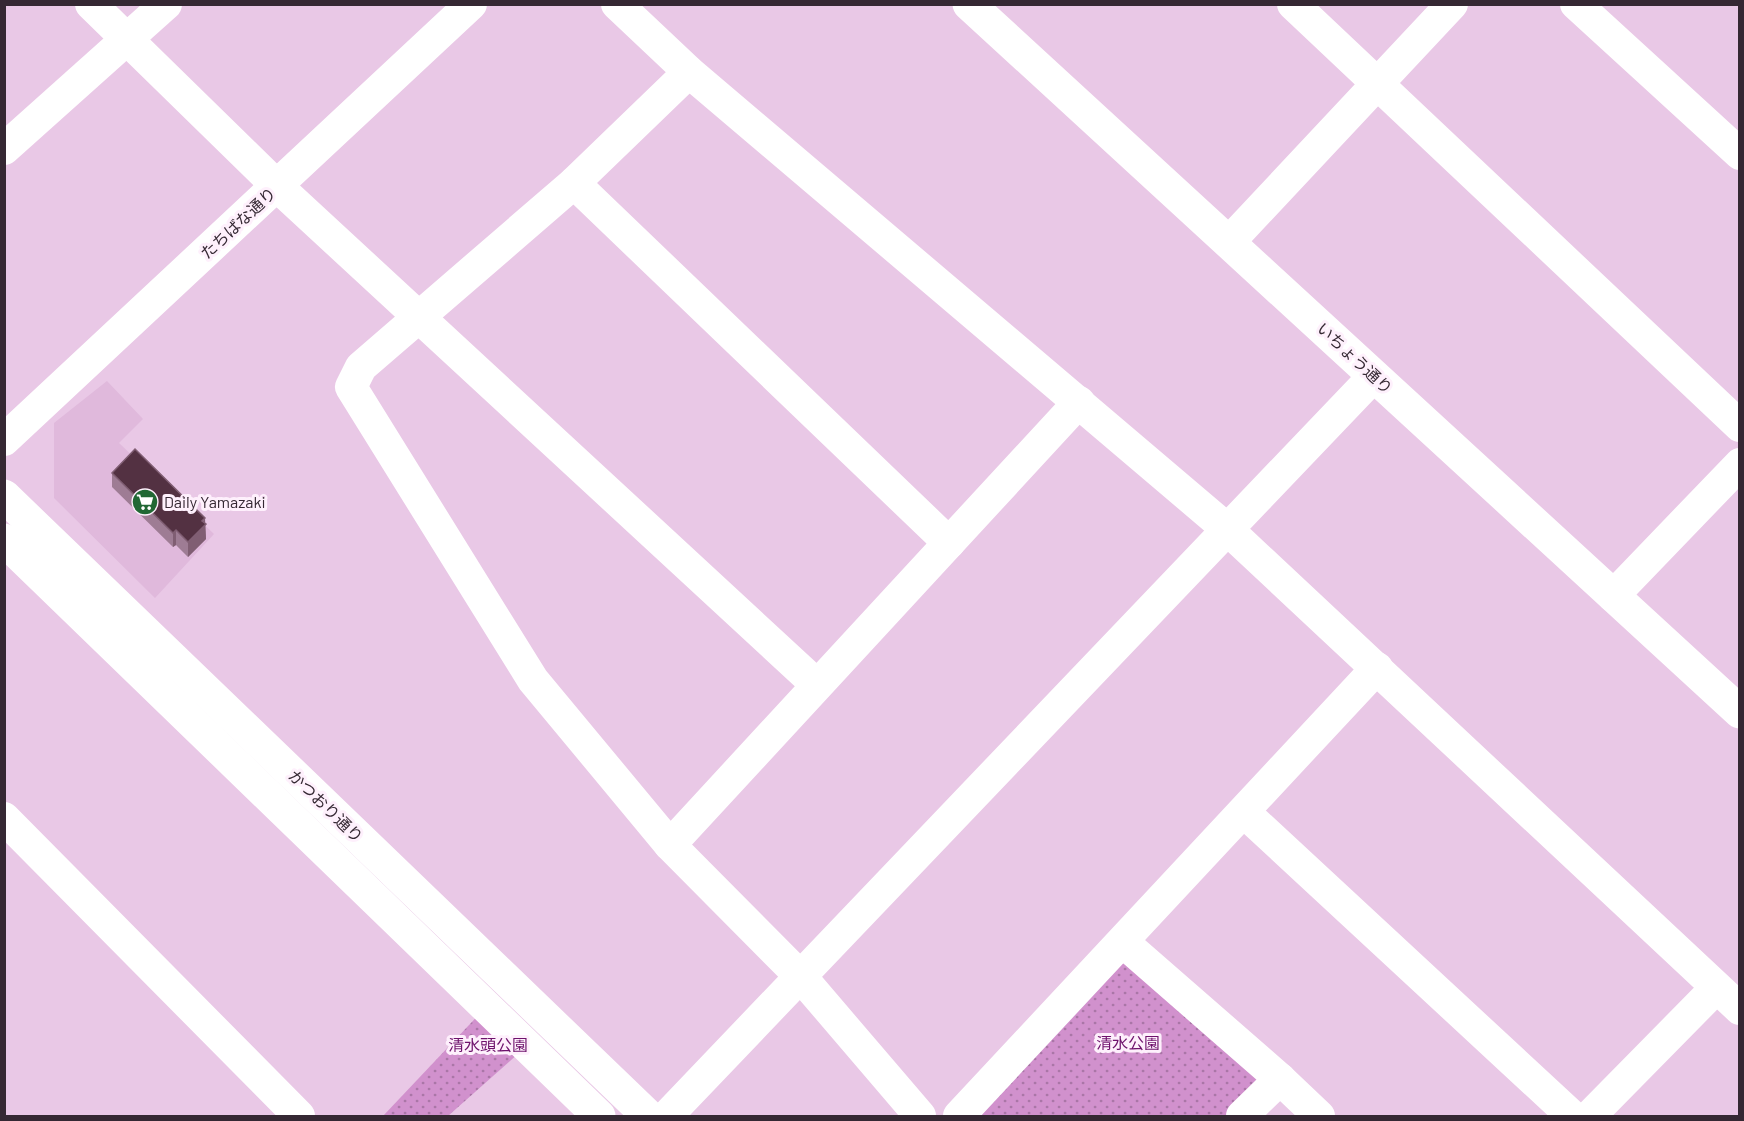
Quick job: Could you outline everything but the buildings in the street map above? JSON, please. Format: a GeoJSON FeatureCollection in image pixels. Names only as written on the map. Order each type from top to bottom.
{"type":"FeatureCollection","features":[{"type":"Feature","properties":{"kind":"street"},"geometry":{"type":"LineString","coordinates":[[91,4],[277,186],[817,685]]}},
{"type":"Feature","properties":{"kind":"street"},"geometry":{"type":"LineString","coordinates":[[4,149],[166,4]]}},
{"type":"Feature","properties":{"kind":"street","name":"たちばな通り"},"geometry":{"type":"LineString","coordinates":[[4,440],[471,4]]}},
{"type":"Feature","properties":{"kind":"street"},"geometry":{"type":"LineString","coordinates":[[617,4],[689,72],[1227,529],[1740,1009]]}},
{"type":"Feature","properties":{"kind":"street","name":"いちょう通り"},"geometry":{"type":"LineString","coordinates":[[969,4],[1740,712]]}},
{"type":"Feature","properties":{"kind":"street"},"geometry":{"type":"LineString","coordinates":[[1293,4],[1740,426]]}},
{"type":"Feature","properties":{"kind":"street"},"geometry":{"type":"LineString","coordinates":[[1229,242],[1452,4]]}},
{"type":"Feature","properties":{"kind":"street"},"geometry":{"type":"LineString","coordinates":[[1576,4],[1740,154]]}},
{"type":"Feature","properties":{"kind":"street"},"geometry":{"type":"LineString","coordinates":[[689,72],[574,183],[361,367],[351,387],[533,680],[670,845],[802,978],[920,1116]]}},
{"type":"Feature","properties":{"kind":"street"},"geometry":{"type":"LineString","coordinates":[[574,183],[949,543]]}},
{"type":"Feature","properties":{"kind":"street"},"geometry":{"type":"LineString","coordinates":[[667,1116],[678,1102],[802,978],[1374,376]]}},
{"type":"Feature","properties":{"kind":"street"},"geometry":{"type":"LineString","coordinates":[[670,845],[1079,402]]}},
{"type":"Feature","properties":{"kind":"street"},"geometry":{"type":"LineString","coordinates":[[1613,596],[1740,464]]}},
{"type":"Feature","properties":{"kind":"street","name":"かつおり通り"},"geometry":{"type":"LineString","coordinates":[[4,496],[648,1116]]}},
{"type":"Feature","properties":{"kind":"street","name":"かつおり通り"},"geometry":{"type":"LineString","coordinates":[[4,540],[599,1116]]}},
{"type":"Feature","properties":{"kind":"street"},"geometry":{"type":"LineString","coordinates":[[959,1116],[1245,813],[1377,668]]}},
{"type":"Feature","properties":{"kind":"street"},"geometry":{"type":"LineString","coordinates":[[1245,813],[1572,1116]]}},
{"type":"Feature","properties":{"kind":"street"},"geometry":{"type":"LineString","coordinates":[[8,828],[299,1116]]}},
{"type":"Feature","properties":{"kind":"street"},"geometry":{"type":"LineString","coordinates":[[1123,942],[1280,1078],[1319,1116]]}},
{"type":"Feature","properties":{"kind":"street"},"geometry":{"type":"LineString","coordinates":[[1590,1116],[1716,988]]}},
{"type":"Feature","properties":{"kind":"street"},"geometry":{"type":"LineString","coordinates":[[1242,1116],[1280,1078]]}},
{"type":"Feature","properties":{"kind":"shaded area"},"geometry":{"type":"Polygon","coordinates":[[[107,381],[143,419],[119,443],[214,534],[155,598],[54,498],[54,423],[107,381]]]}},
{"type":"Feature","properties":{"kind":"green space","name":"清水公園"},"geometry":{"type":"Polygon","coordinates":[[[1123,942],[1280,1079],[1242,1116],[959,1116],[1123,942]]]}},
{"type":"Feature","properties":{"kind":"green space","name":"清水頭公園"},"geometry":{"type":"Polygon","coordinates":[[[487,1006],[528,1045],[448,1116],[383,1116],[487,1006]]]}},
{"type":"Feature","properties":{"kind":"place","name":"Daily Yamazaki"},"geometry":{"type":"Point","coordinates":[145,502]}}]}
